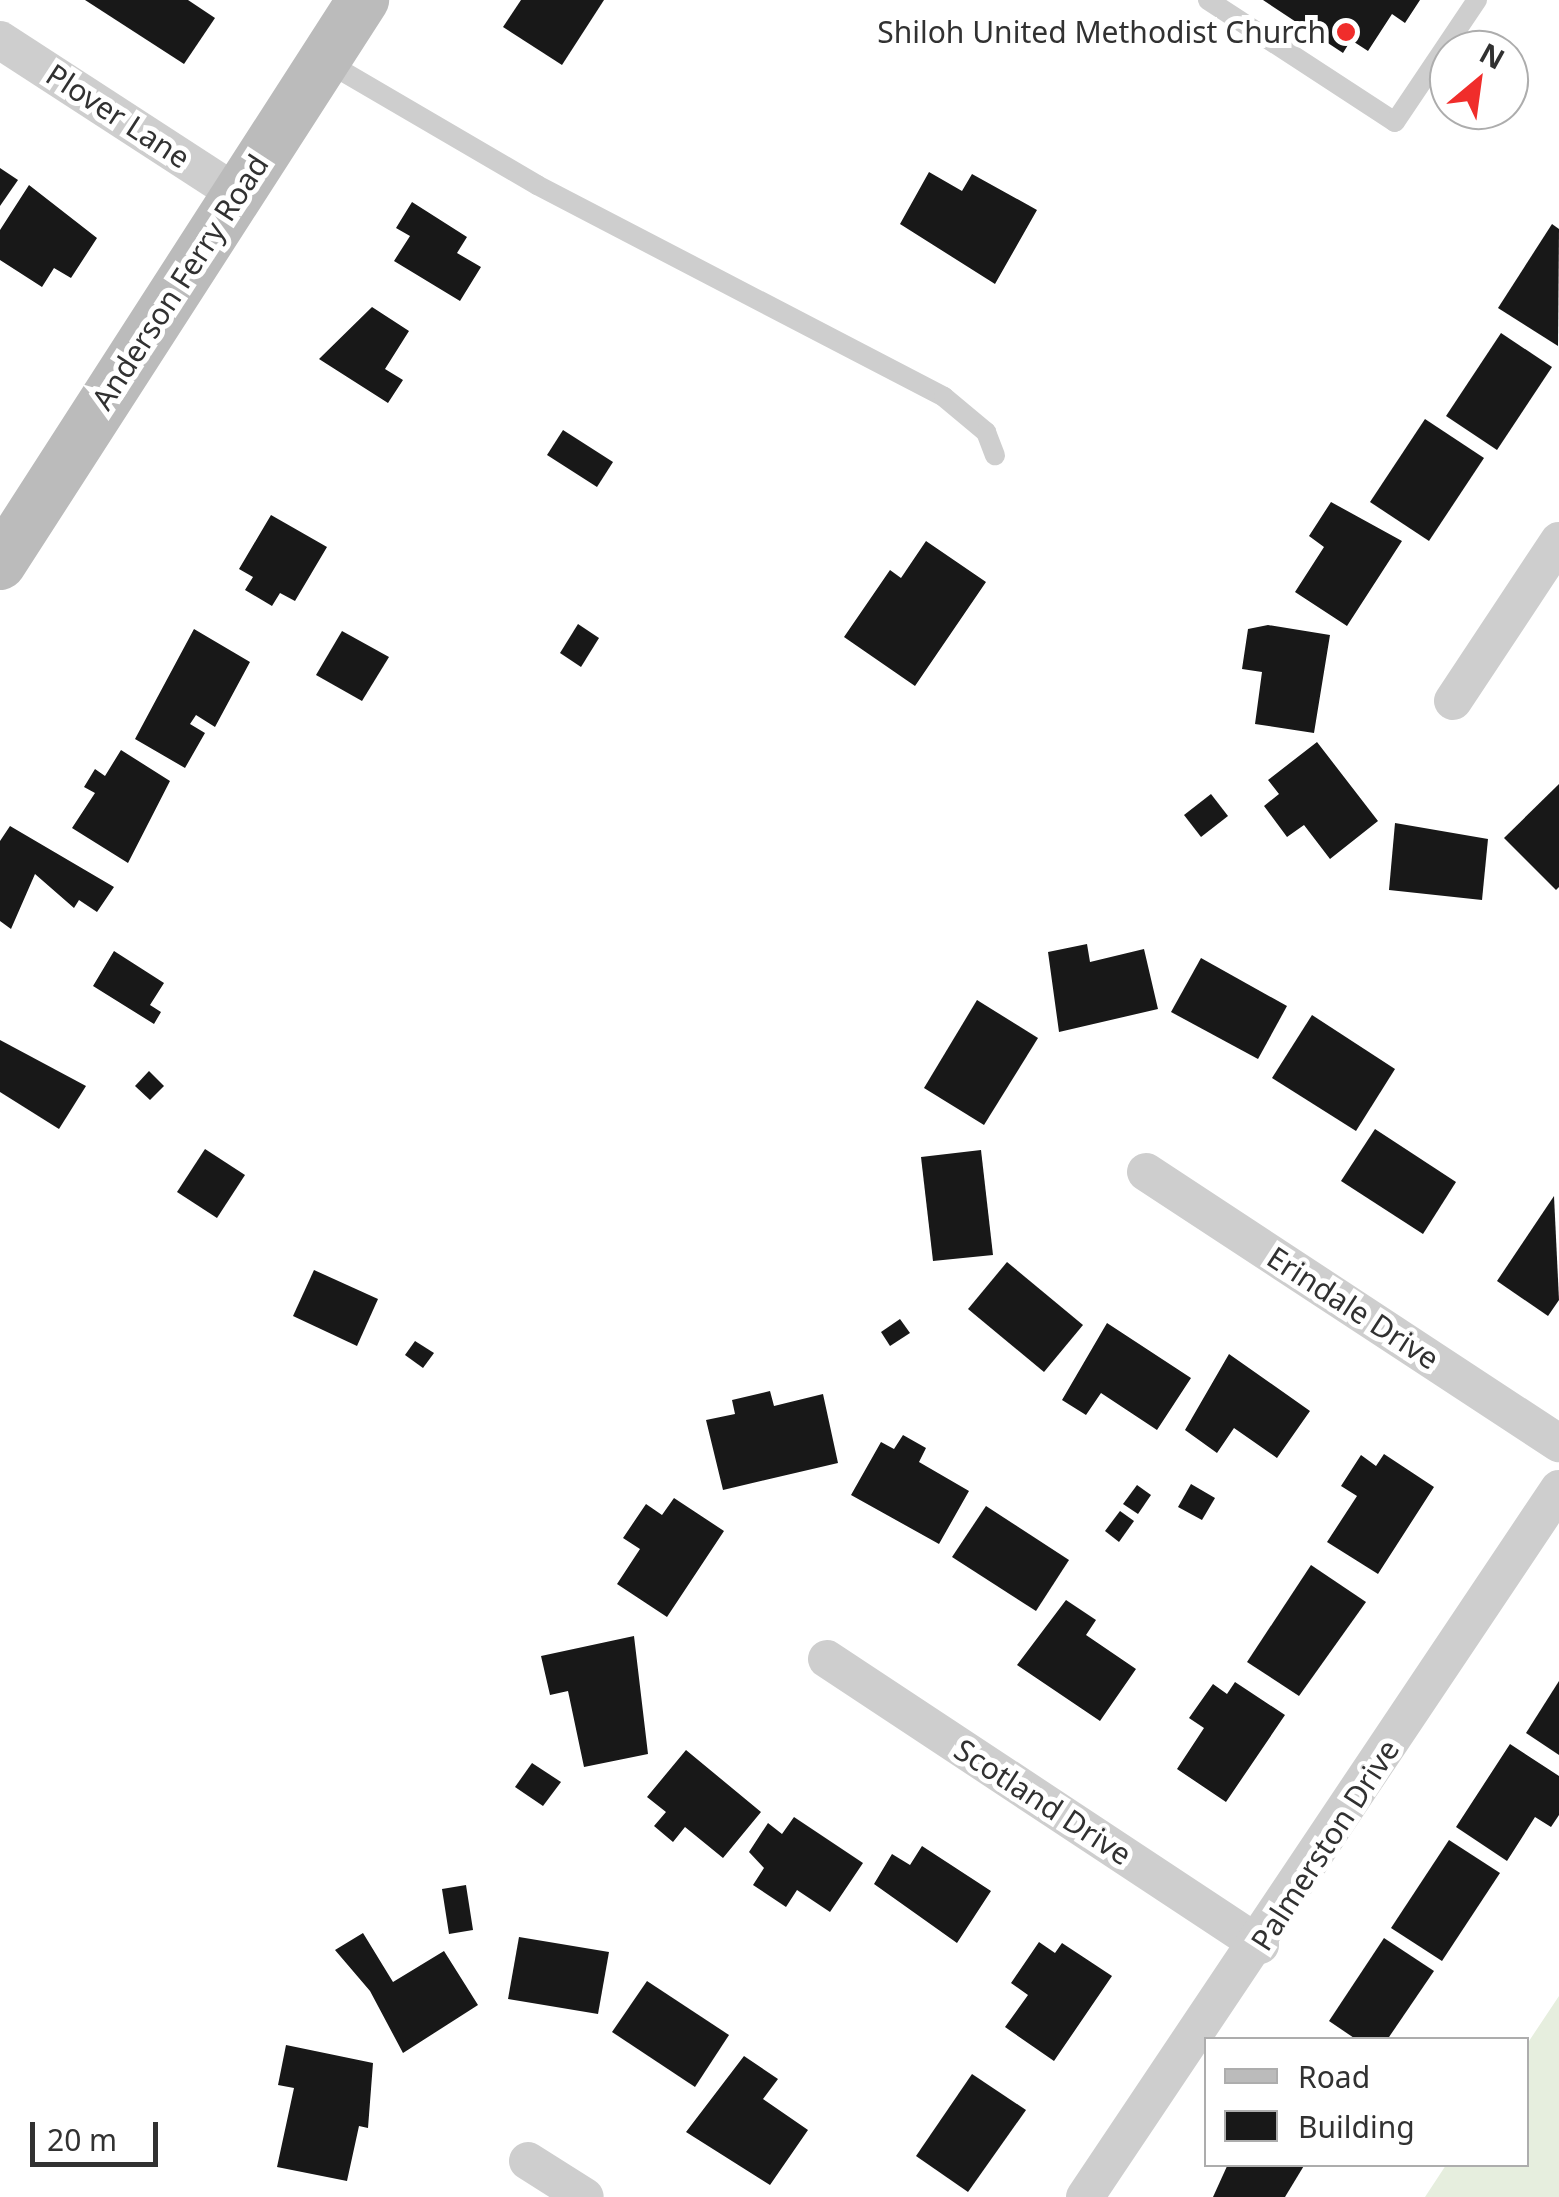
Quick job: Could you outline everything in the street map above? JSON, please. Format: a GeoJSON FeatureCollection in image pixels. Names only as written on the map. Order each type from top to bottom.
{"type":"FeatureCollection","features":[{"type":"Feature","properties":{"kind":"street","name":"Anderson Ferry Road"},"geometry":{"type":"LineString","coordinates":[[0,564],[363,0]]}},
{"type":"Feature","properties":{"kind":"street","name":"Plover Lane"},"geometry":{"type":"LineString","coordinates":[[0,40],[236,193]]}},
{"type":"Feature","properties":{"kind":"street"},"geometry":{"type":"LineString","coordinates":[[1453,701],[1559,541]]}},
{"type":"Feature","properties":{"kind":"street","name":"Erindale Drive"},"geometry":{"type":"LineString","coordinates":[[1146,1172],[1559,1444]]}},
{"type":"Feature","properties":{"kind":"street","name":"Palmerston Drive"},"geometry":{"type":"LineString","coordinates":[[1085,2197],[1260,1944],[1559,1490]]}},
{"type":"Feature","properties":{"kind":"street","name":"Scotland Drive"},"geometry":{"type":"LineString","coordinates":[[827,1659],[1260,1944]]}},
{"type":"Feature","properties":{"kind":"street"},"geometry":{"type":"LineString","coordinates":[[528,2161],[585,2197]]}},
{"type":"Feature","properties":{"kind":"lane"},"geometry":{"type":"LineString","coordinates":[[1208,0],[1395,122],[1476,0]]}},
{"type":"Feature","properties":{"kind":"lane"},"geometry":{"type":"LineString","coordinates":[[323,60],[538,184],[944,397],[986,432],[995,455]]}},
{"type":"Feature","properties":{"kind":"green space"},"geometry":{"type":"Polygon","coordinates":[[[1559,1996],[1559,2197],[1425,2197],[1445,2167],[1529,2167],[1529,2041],[1559,1996]]]}},
{"type":"Feature","properties":{"kind":"building"},"geometry":{"type":"Polygon","coordinates":[[[85,0],[188,0],[215,18],[184,64],[85,0]]]}},
{"type":"Feature","properties":{"kind":"building"},"geometry":{"type":"Polygon","coordinates":[[[521,0],[604,0],[562,65],[503,27],[521,0]]]}},
{"type":"Feature","properties":{"kind":"building","name":"Shiloh United Methodist Church"},"geometry":{"type":"Polygon","coordinates":[[[1263,0],[1420,0],[1405,23],[1392,14],[1368,51],[1351,40],[1343,53],[1263,0]]]}},
{"type":"Feature","properties":{"kind":"building"},"geometry":{"type":"Polygon","coordinates":[[[0,168],[18,180],[0,206],[0,168]]]}},
{"type":"Feature","properties":{"kind":"building"},"geometry":{"type":"Polygon","coordinates":[[[929,172],[962,191],[972,174],[1037,210],[995,284],[900,224],[929,172]]]}},
{"type":"Feature","properties":{"kind":"building"},"geometry":{"type":"Polygon","coordinates":[[[29,185],[97,238],[71,278],[54,268],[42,287],[0,260],[0,230],[29,185]]]}},
{"type":"Feature","properties":{"kind":"building"},"geometry":{"type":"Polygon","coordinates":[[[412,202],[467,237],[457,253],[481,267],[460,301],[394,261],[410,236],[396,228],[412,202]]]}},
{"type":"Feature","properties":{"kind":"building"},"geometry":{"type":"Polygon","coordinates":[[[1552,224],[1559,229],[1558,346],[1498,308],[1552,224]]]}},
{"type":"Feature","properties":{"kind":"building"},"geometry":{"type":"Polygon","coordinates":[[[372,307],[409,331],[385,369],[403,380],[388,403],[319,359],[372,307]]]}},
{"type":"Feature","properties":{"kind":"building"},"geometry":{"type":"Polygon","coordinates":[[[1501,333],[1552,367],[1497,450],[1446,416],[1501,333]]]}},
{"type":"Feature","properties":{"kind":"building"},"geometry":{"type":"Polygon","coordinates":[[[1425,419],[1484,458],[1429,541],[1370,502],[1425,419]]]}},
{"type":"Feature","properties":{"kind":"building"},"geometry":{"type":"Polygon","coordinates":[[[563,430],[613,462],[597,487],[547,455],[563,430]]]}},
{"type":"Feature","properties":{"kind":"building"},"geometry":{"type":"Polygon","coordinates":[[[1331,502],[1402,541],[1347,626],[1295,592],[1324,547],[1309,536],[1331,502]]]}},
{"type":"Feature","properties":{"kind":"building"},"geometry":{"type":"Polygon","coordinates":[[[271,515],[327,547],[295,601],[280,593],[272,606],[245,590],[253,577],[239,569],[271,515]]]}},
{"type":"Feature","properties":{"kind":"building"},"geometry":{"type":"Polygon","coordinates":[[[926,541],[986,582],[915,686],[844,637],[890,570],[901,578],[926,541]]]}},
{"type":"Feature","properties":{"kind":"building"},"geometry":{"type":"Polygon","coordinates":[[[578,624],[599,638],[581,667],[560,653],[578,624]]]}},
{"type":"Feature","properties":{"kind":"building"},"geometry":{"type":"Polygon","coordinates":[[[1268,625],[1330,635],[1314,733],[1255,724],[1262,672],[1242,669],[1248,629],[1268,625]]]}},
{"type":"Feature","properties":{"kind":"building"},"geometry":{"type":"Polygon","coordinates":[[[194,629],[250,662],[215,727],[196,715],[190,724],[205,733],[185,768],[135,739],[194,629]]]}},
{"type":"Feature","properties":{"kind":"building"},"geometry":{"type":"Polygon","coordinates":[[[342,631],[389,657],[362,701],[316,675],[342,631]]]}},
{"type":"Feature","properties":{"kind":"building"},"geometry":{"type":"Polygon","coordinates":[[[1317,742],[1378,821],[1330,859],[1304,825],[1287,837],[1264,806],[1279,794],[1268,780],[1317,742]]]}},
{"type":"Feature","properties":{"kind":"building"},"geometry":{"type":"Polygon","coordinates":[[[121,750],[170,781],[128,863],[72,828],[95,793],[84,787],[95,769],[105,776],[121,750]]]}},
{"type":"Feature","properties":{"kind":"building"},"geometry":{"type":"Polygon","coordinates":[[[1559,784],[1559,887],[1556,890],[1504,838],[1559,784]]]}},
{"type":"Feature","properties":{"kind":"building"},"geometry":{"type":"Polygon","coordinates":[[[1211,794],[1228,816],[1201,837],[1184,815],[1211,794]]]}},
{"type":"Feature","properties":{"kind":"building"},"geometry":{"type":"Polygon","coordinates":[[[1395,823],[1488,839],[1482,900],[1389,890],[1395,823]]]}},
{"type":"Feature","properties":{"kind":"building"},"geometry":{"type":"Polygon","coordinates":[[[10,826],[114,887],[97,912],[79,900],[74,908],[35,874],[11,929],[0,921],[0,841],[10,826]]]}},
{"type":"Feature","properties":{"kind":"building"},"geometry":{"type":"Polygon","coordinates":[[[1087,944],[1090,962],[1144,949],[1158,1009],[1059,1032],[1048,952],[1087,944]]]}},
{"type":"Feature","properties":{"kind":"building"},"geometry":{"type":"Polygon","coordinates":[[[114,951],[164,983],[150,1005],[161,1012],[154,1024],[93,986],[114,951]]]}},
{"type":"Feature","properties":{"kind":"building"},"geometry":{"type":"Polygon","coordinates":[[[1201,958],[1287,1006],[1258,1059],[1171,1012],[1201,958]]]}},
{"type":"Feature","properties":{"kind":"building"},"geometry":{"type":"Polygon","coordinates":[[[977,1000],[1038,1038],[984,1125],[924,1088],[977,1000]]]}},
{"type":"Feature","properties":{"kind":"building"},"geometry":{"type":"Polygon","coordinates":[[[1312,1015],[1395,1069],[1356,1131],[1272,1078],[1312,1015]]]}},
{"type":"Feature","properties":{"kind":"building"},"geometry":{"type":"Polygon","coordinates":[[[0,1040],[86,1086],[59,1129],[0,1092],[0,1040]]]}},
{"type":"Feature","properties":{"kind":"building"},"geometry":{"type":"Polygon","coordinates":[[[149,1071],[164,1086],[150,1100],[135,1086],[149,1071]]]}},
{"type":"Feature","properties":{"kind":"building"},"geometry":{"type":"Polygon","coordinates":[[[1375,1129],[1456,1182],[1423,1234],[1341,1181],[1375,1129]]]}},
{"type":"Feature","properties":{"kind":"building"},"geometry":{"type":"Polygon","coordinates":[[[205,1149],[245,1175],[217,1218],[177,1192],[205,1149]]]}},
{"type":"Feature","properties":{"kind":"building"},"geometry":{"type":"Polygon","coordinates":[[[981,1150],[993,1255],[933,1261],[921,1157],[981,1150]]]}},
{"type":"Feature","properties":{"kind":"building"},"geometry":{"type":"Polygon","coordinates":[[[1554,1196],[1559,1300],[1548,1316],[1497,1281],[1554,1196]]]}},
{"type":"Feature","properties":{"kind":"building"},"geometry":{"type":"Polygon","coordinates":[[[1007,1262],[1083,1325],[1044,1372],[968,1309],[1007,1262]]]}},
{"type":"Feature","properties":{"kind":"building"},"geometry":{"type":"Polygon","coordinates":[[[314,1270],[378,1299],[357,1346],[293,1316],[314,1270]]]}},
{"type":"Feature","properties":{"kind":"building"},"geometry":{"type":"Polygon","coordinates":[[[900,1319],[910,1333],[890,1346],[881,1332],[900,1319]]]}},
{"type":"Feature","properties":{"kind":"building"},"geometry":{"type":"Polygon","coordinates":[[[1107,1323],[1191,1378],[1157,1430],[1101,1393],[1086,1415],[1062,1400],[1107,1323]]]}},
{"type":"Feature","properties":{"kind":"building"},"geometry":{"type":"Polygon","coordinates":[[[415,1341],[434,1353],[423,1368],[405,1355],[415,1341]]]}},
{"type":"Feature","properties":{"kind":"building"},"geometry":{"type":"Polygon","coordinates":[[[1229,1354],[1310,1411],[1277,1458],[1234,1428],[1217,1453],[1185,1430],[1229,1354]]]}},
{"type":"Feature","properties":{"kind":"building"},"geometry":{"type":"Polygon","coordinates":[[[770,1391],[774,1406],[823,1394],[838,1463],[723,1490],[706,1420],[735,1414],[732,1400],[770,1391]]]}},
{"type":"Feature","properties":{"kind":"building"},"geometry":{"type":"Polygon","coordinates":[[[903,1435],[926,1448],[919,1462],[969,1491],[939,1544],[851,1495],[881,1442],[894,1449],[903,1435]]]}},
{"type":"Feature","properties":{"kind":"building"},"geometry":{"type":"Polygon","coordinates":[[[1384,1454],[1434,1487],[1378,1574],[1327,1542],[1357,1496],[1341,1486],[1361,1455],[1376,1466],[1384,1454]]]}},
{"type":"Feature","properties":{"kind":"building"},"geometry":{"type":"Polygon","coordinates":[[[1191,1484],[1215,1498],[1202,1520],[1178,1507],[1191,1484]]]}},
{"type":"Feature","properties":{"kind":"building"},"geometry":{"type":"Polygon","coordinates":[[[1137,1485],[1151,1495],[1138,1514],[1123,1504],[1137,1485]]]}},
{"type":"Feature","properties":{"kind":"building"},"geometry":{"type":"Polygon","coordinates":[[[674,1498],[724,1531],[667,1617],[617,1584],[640,1549],[623,1538],[646,1504],[662,1515],[674,1498]]]}},
{"type":"Feature","properties":{"kind":"building"},"geometry":{"type":"Polygon","coordinates":[[[986,1506],[1069,1560],[1036,1611],[952,1557],[986,1506]]]}},
{"type":"Feature","properties":{"kind":"building"},"geometry":{"type":"Polygon","coordinates":[[[1120,1511],[1134,1521],[1119,1542],[1105,1531],[1120,1511]]]}},
{"type":"Feature","properties":{"kind":"building"},"geometry":{"type":"Polygon","coordinates":[[[1311,1565],[1366,1602],[1299,1696],[1247,1662],[1311,1565]]]}},
{"type":"Feature","properties":{"kind":"building"},"geometry":{"type":"Polygon","coordinates":[[[1066,1600],[1096,1620],[1086,1635],[1136,1669],[1100,1721],[1017,1665],[1066,1600]]]}},
{"type":"Feature","properties":{"kind":"building"},"geometry":{"type":"Polygon","coordinates":[[[634,1636],[648,1754],[584,1767],[568,1691],[550,1695],[541,1656],[634,1636]]]}},
{"type":"Feature","properties":{"kind":"building"},"geometry":{"type":"Polygon","coordinates":[[[1559,1681],[1559,1755],[1526,1733],[1559,1681]]]}},
{"type":"Feature","properties":{"kind":"building"},"geometry":{"type":"Polygon","coordinates":[[[1235,1682],[1285,1715],[1226,1802],[1177,1769],[1204,1728],[1189,1718],[1213,1684],[1227,1694],[1235,1682]]]}},
{"type":"Feature","properties":{"kind":"building"},"geometry":{"type":"Polygon","coordinates":[[[1510,1744],[1559,1776],[1559,1815],[1551,1827],[1535,1817],[1507,1861],[1456,1827],[1510,1744]]]}},
{"type":"Feature","properties":{"kind":"building"},"geometry":{"type":"Polygon","coordinates":[[[686,1750],[761,1812],[723,1858],[685,1827],[673,1842],[654,1826],[666,1812],[647,1797],[686,1750]]]}},
{"type":"Feature","properties":{"kind":"building"},"geometry":{"type":"Polygon","coordinates":[[[532,1763],[561,1782],[543,1806],[515,1787],[532,1763]]]}},
{"type":"Feature","properties":{"kind":"building"},"geometry":{"type":"Polygon","coordinates":[[[794,1817],[863,1863],[830,1912],[797,1890],[786,1907],[753,1885],[764,1868],[749,1852],[768,1823],[782,1834],[794,1817]]]}},
{"type":"Feature","properties":{"kind":"building"},"geometry":{"type":"Polygon","coordinates":[[[1449,1840],[1500,1873],[1442,1961],[1391,1928],[1449,1840]]]}},
{"type":"Feature","properties":{"kind":"building"},"geometry":{"type":"Polygon","coordinates":[[[922,1846],[991,1891],[957,1943],[874,1884],[892,1854],[910,1865],[922,1846]]]}},
{"type":"Feature","properties":{"kind":"building"},"geometry":{"type":"Polygon","coordinates":[[[466,1885],[473,1930],[449,1934],[442,1889],[466,1885]]]}},
{"type":"Feature","properties":{"kind":"building"},"geometry":{"type":"Polygon","coordinates":[[[363,1933],[393,1982],[444,1951],[478,2005],[403,2053],[370,1991],[335,1950],[363,1933]]]}},
{"type":"Feature","properties":{"kind":"building"},"geometry":{"type":"Polygon","coordinates":[[[519,1937],[609,1952],[598,2014],[508,1999],[519,1937]]]}},
{"type":"Feature","properties":{"kind":"building"},"geometry":{"type":"Polygon","coordinates":[[[1384,1938],[1434,1971],[1389,2037],[1353,2037],[1329,2021],[1384,1938]]]}},
{"type":"Feature","properties":{"kind":"building"},"geometry":{"type":"Polygon","coordinates":[[[1039,1942],[1055,1953],[1062,1943],[1112,1976],[1054,2061],[1005,2027],[1028,1995],[1011,1983],[1039,1942]]]}},
{"type":"Feature","properties":{"kind":"building"},"geometry":{"type":"Polygon","coordinates":[[[647,1981],[729,2035],[695,2087],[612,2032],[647,1981]]]}},
{"type":"Feature","properties":{"kind":"building"},"geometry":{"type":"Polygon","coordinates":[[[286,2045],[373,2063],[368,2128],[359,2126],[347,2181],[277,2167],[294,2088],[278,2085],[286,2045]]]}},
{"type":"Feature","properties":{"kind":"building"},"geometry":{"type":"Polygon","coordinates":[[[744,2056],[778,2079],[763,2099],[808,2130],[770,2185],[686,2132],[744,2056]]]}},
{"type":"Feature","properties":{"kind":"building"},"geometry":{"type":"Polygon","coordinates":[[[972,2074],[1026,2110],[968,2192],[916,2156],[972,2074]]]}},
{"type":"Feature","properties":{"kind":"building"},"geometry":{"type":"Polygon","coordinates":[[[1227,2167],[1303,2167],[1285,2197],[1213,2197],[1227,2167]]]}},
{"type":"Feature","properties":{"kind":"place","name":"Shiloh United Methodist Church"},"geometry":{"type":"Point","coordinates":[1346,32]}}]}
